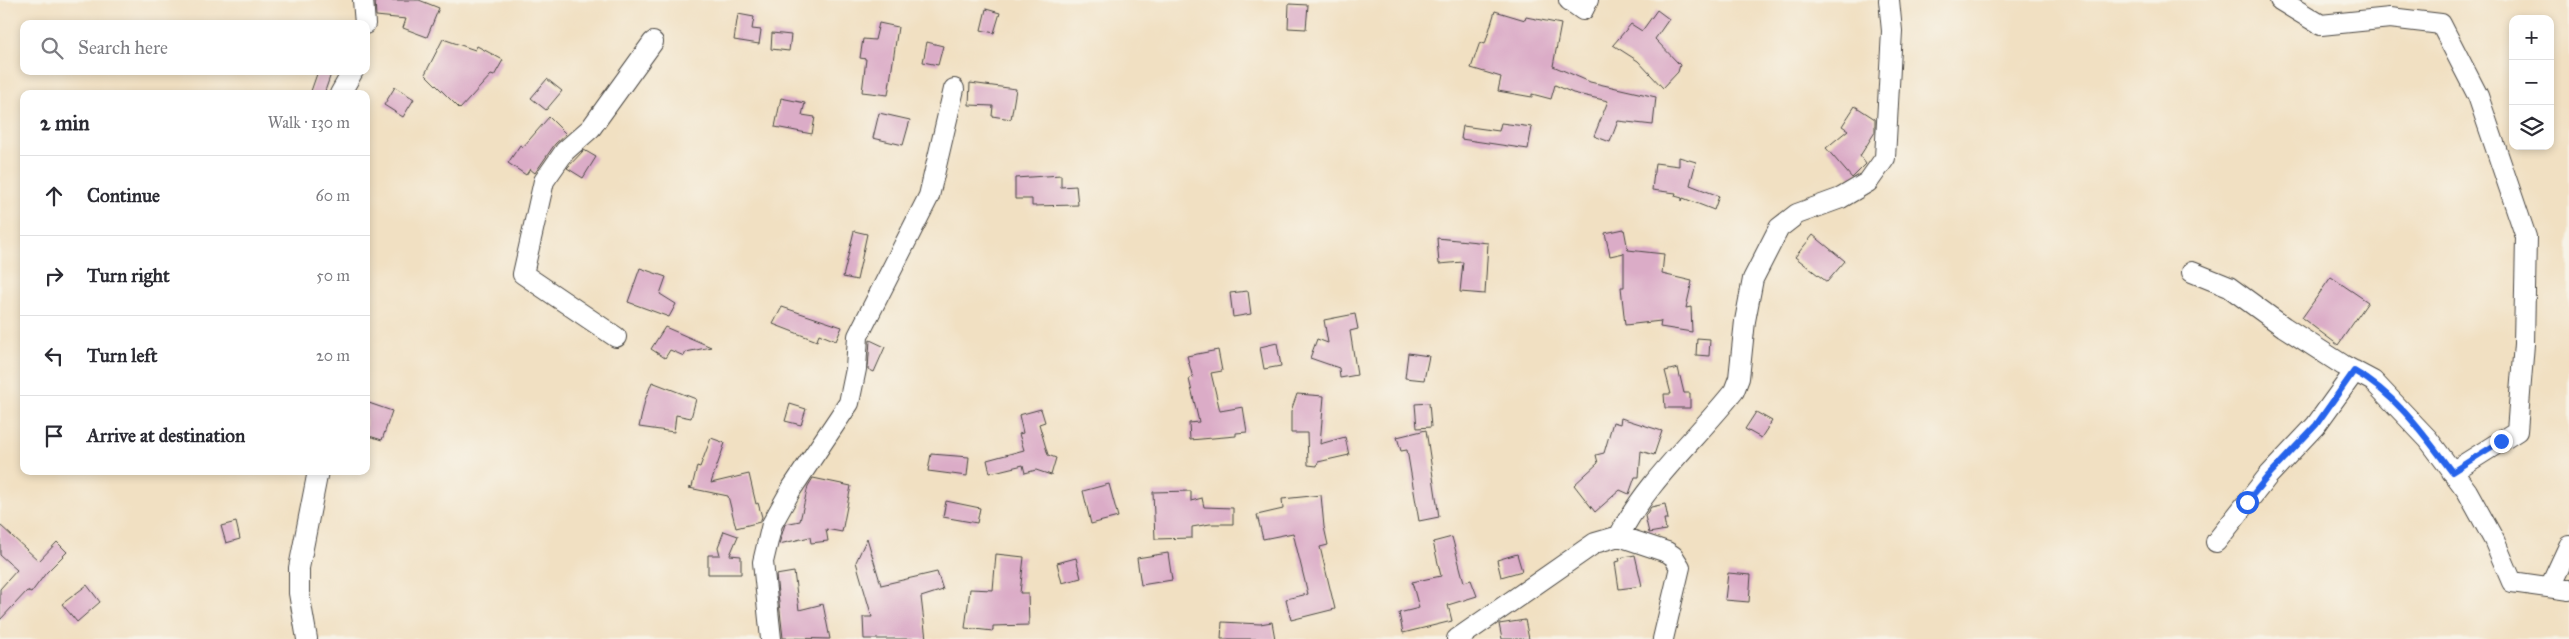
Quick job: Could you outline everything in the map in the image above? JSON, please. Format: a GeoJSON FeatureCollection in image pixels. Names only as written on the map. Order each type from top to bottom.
{"type":"FeatureCollection","features":[{"type":"Feature","properties":{"kind":"street"},"geometry":{"type":"LineString","coordinates":[[363,0],[365,20]]}},
{"type":"Feature","properties":{"kind":"street"},"geometry":{"type":"LineString","coordinates":[[1568,0],[1582,10],[1588,0]]}},
{"type":"Feature","properties":{"kind":"street"},"geometry":{"type":"LineString","coordinates":[[1619,536],[1630,515],[1651,487],[1734,391],[1739,378],[1745,321],[1753,279],[1779,228],[1797,214],[1841,198],[1868,182],[1885,158],[1892,32],[1889,0]]}},
{"type":"Feature","properties":{"kind":"street"},"geometry":{"type":"LineString","coordinates":[[2280,0],[2321,25],[2390,18],[2441,24],[2478,96],[2526,237],[2524,344],[2517,431],[2452,472]]}},
{"type":"Feature","properties":{"kind":"street"},"geometry":{"type":"LineString","coordinates":[[616,337],[523,274],[544,181],[565,151],[591,128],[653,42]]}},
{"type":"Feature","properties":{"kind":"street"},"geometry":{"type":"LineString","coordinates":[[342,90],[351,75]]}},
{"type":"Feature","properties":{"kind":"street"},"geometry":{"type":"LineString","coordinates":[[771,639],[764,562],[772,524],[792,488],[849,403],[856,369],[858,336],[929,196],[954,90]]}},
{"type":"Feature","properties":{"kind":"street"},"geometry":{"type":"LineString","coordinates":[[2192,272],[2229,286],[2284,327],[2373,381],[2428,439],[2467,492],[2494,540],[2512,582],[2560,588],[2569,546]]}},
{"type":"Feature","properties":{"kind":"street"},"geometry":{"type":"LineString","coordinates":[[2216,542],[2268,476],[2316,425],[2354,371]]}},
{"type":"Feature","properties":{"kind":"street"},"geometry":{"type":"LineString","coordinates":[[307,639],[299,593],[299,568],[317,475]]}},
{"type":"Feature","properties":{"kind":"street"},"geometry":{"type":"LineString","coordinates":[[1457,639],[1595,543],[1619,536],[1667,552],[1673,556],[1680,567],[1662,639]]}},
{"type":"Feature","properties":{"kind":"building"},"geometry":{"type":"Polygon","coordinates":[[[375,0],[419,0],[439,8],[427,37],[403,28],[406,19],[376,16],[375,0]]]}},
{"type":"Feature","properties":{"kind":"building"},"geometry":{"type":"Polygon","coordinates":[[[1289,4],[1308,5],[1306,29],[1288,28],[1289,4]]]}},
{"type":"Feature","properties":{"kind":"building"},"geometry":{"type":"Polygon","coordinates":[[[986,9],[1000,13],[994,33],[981,30],[986,9]]]}},
{"type":"Feature","properties":{"kind":"building"},"geometry":{"type":"Polygon","coordinates":[[[1657,10],[1669,19],[1655,39],[1680,65],[1678,72],[1663,88],[1638,61],[1613,45],[1631,24],[1642,31],[1657,10]]]}},
{"type":"Feature","properties":{"kind":"building"},"geometry":{"type":"Polygon","coordinates":[[[1495,11],[1525,20],[1526,17],[1561,24],[1553,66],[1590,82],[1656,97],[1653,125],[1618,121],[1610,142],[1594,136],[1608,101],[1573,93],[1555,85],[1551,99],[1532,94],[1532,97],[1498,91],[1501,77],[1471,68],[1480,42],[1485,44],[1495,11]]]}},
{"type":"Feature","properties":{"kind":"building"},"geometry":{"type":"Polygon","coordinates":[[[738,14],[754,17],[752,29],[761,30],[759,44],[734,40],[738,14]]]}},
{"type":"Feature","properties":{"kind":"building"},"geometry":{"type":"Polygon","coordinates":[[[879,23],[898,27],[888,95],[862,92],[866,59],[860,58],[863,39],[875,40],[879,23]]]}},
{"type":"Feature","properties":{"kind":"building"},"geometry":{"type":"Polygon","coordinates":[[[772,33],[791,35],[789,51],[771,49],[772,33]]]}},
{"type":"Feature","properties":{"kind":"building"},"geometry":{"type":"Polygon","coordinates":[[[443,39],[475,50],[477,46],[503,60],[494,76],[491,75],[460,109],[425,74],[443,39]]]}},
{"type":"Feature","properties":{"kind":"building"},"geometry":{"type":"Polygon","coordinates":[[[927,42],[943,46],[938,65],[923,62],[927,42]]]}},
{"type":"Feature","properties":{"kind":"building"},"geometry":{"type":"Polygon","coordinates":[[[317,75],[331,75],[325,90],[311,90],[317,75]]]}},
{"type":"Feature","properties":{"kind":"building"},"geometry":{"type":"Polygon","coordinates":[[[547,79],[562,91],[546,110],[531,98],[547,79]]]}},
{"type":"Feature","properties":{"kind":"building"},"geometry":{"type":"Polygon","coordinates":[[[970,83],[1016,89],[1011,119],[992,116],[993,106],[969,105],[970,83]]]}},
{"type":"Feature","properties":{"kind":"building"},"geometry":{"type":"Polygon","coordinates":[[[395,87],[414,99],[403,117],[384,105],[395,87]]]}},
{"type":"Feature","properties":{"kind":"building"},"geometry":{"type":"Polygon","coordinates":[[[781,98],[805,103],[802,115],[815,117],[812,134],[775,127],[781,98]]]}},
{"type":"Feature","properties":{"kind":"building"},"geometry":{"type":"Polygon","coordinates":[[[1855,106],[1875,119],[1875,132],[1860,156],[1866,164],[1852,178],[1826,148],[1848,130],[1842,126],[1855,106]]]}},
{"type":"Feature","properties":{"kind":"building"},"geometry":{"type":"Polygon","coordinates":[[[879,113],[910,120],[903,145],[873,138],[879,113]]]}},
{"type":"Feature","properties":{"kind":"building"},"geometry":{"type":"Polygon","coordinates":[[[549,117],[566,134],[555,144],[535,173],[530,169],[526,175],[508,163],[520,145],[523,147],[549,117]]]}},
{"type":"Feature","properties":{"kind":"building"},"geometry":{"type":"Polygon","coordinates":[[[1501,123],[1532,127],[1528,149],[1461,139],[1463,126],[1499,131],[1501,123]]]}},
{"type":"Feature","properties":{"kind":"building"},"geometry":{"type":"Polygon","coordinates":[[[584,150],[596,157],[583,178],[567,168],[584,150]]]}},
{"type":"Feature","properties":{"kind":"building"},"geometry":{"type":"Polygon","coordinates":[[[1679,157],[1696,162],[1690,185],[1719,196],[1714,210],[1683,198],[1682,201],[1682,198],[1675,196],[1676,193],[1652,190],[1655,163],[1679,166],[1679,157]]]}},
{"type":"Feature","properties":{"kind":"building"},"geometry":{"type":"Polygon","coordinates":[[[1061,175],[1061,187],[1076,186],[1078,205],[1032,206],[1032,199],[1015,199],[1015,178],[1061,175]]]}},
{"type":"Feature","properties":{"kind":"building"},"geometry":{"type":"Polygon","coordinates":[[[1624,229],[1628,250],[1664,254],[1662,274],[1692,281],[1686,308],[1691,307],[1692,332],[1660,327],[1661,321],[1625,325],[1621,287],[1624,287],[1624,253],[1610,256],[1605,233],[1624,229]]]}},
{"type":"Feature","properties":{"kind":"building"},"geometry":{"type":"Polygon","coordinates":[[[854,231],[867,234],[857,280],[843,277],[854,231]]]}},
{"type":"Feature","properties":{"kind":"building"},"geometry":{"type":"Polygon","coordinates":[[[1813,235],[1845,261],[1827,282],[1795,257],[1813,235]]]}},
{"type":"Feature","properties":{"kind":"building"},"geometry":{"type":"Polygon","coordinates":[[[1437,238],[1488,243],[1485,294],[1460,292],[1463,262],[1439,264],[1437,238]]]}},
{"type":"Feature","properties":{"kind":"building"},"geometry":{"type":"Polygon","coordinates":[[[640,268],[666,277],[660,294],[676,304],[669,317],[628,302],[640,268]]]}},
{"type":"Feature","properties":{"kind":"building"},"geometry":{"type":"Polygon","coordinates":[[[2331,277],[2368,302],[2338,345],[2302,318],[2331,277]]]}},
{"type":"Feature","properties":{"kind":"building"},"geometry":{"type":"Polygon","coordinates":[[[1248,291],[1251,314],[1233,317],[1230,293],[1248,291]]]}},
{"type":"Feature","properties":{"kind":"building"},"geometry":{"type":"Polygon","coordinates":[[[782,307],[842,327],[836,341],[819,334],[817,341],[773,324],[782,307]]]}},
{"type":"Feature","properties":{"kind":"building"},"geometry":{"type":"Polygon","coordinates":[[[1355,314],[1358,329],[1350,331],[1357,375],[1340,378],[1339,368],[1310,358],[1317,339],[1328,343],[1324,320],[1355,314]]]}},
{"type":"Feature","properties":{"kind":"building"},"geometry":{"type":"Polygon","coordinates":[[[665,327],[711,347],[686,352],[684,356],[670,350],[665,358],[651,349],[665,327]]]}},
{"type":"Feature","properties":{"kind":"building"},"geometry":{"type":"Polygon","coordinates":[[[1697,338],[1710,339],[1709,356],[1696,355],[1697,338]]]}},
{"type":"Feature","properties":{"kind":"building"},"geometry":{"type":"Polygon","coordinates":[[[870,340],[885,347],[874,372],[868,369],[870,340]]]}},
{"type":"Feature","properties":{"kind":"building"},"geometry":{"type":"Polygon","coordinates":[[[1277,343],[1281,366],[1264,369],[1260,347],[1277,343]]]}},
{"type":"Feature","properties":{"kind":"building"},"geometry":{"type":"Polygon","coordinates":[[[1218,350],[1222,371],[1211,373],[1220,411],[1243,407],[1247,432],[1236,433],[1236,436],[1190,440],[1189,423],[1199,422],[1189,379],[1193,378],[1187,356],[1218,350]]]}},
{"type":"Feature","properties":{"kind":"building"},"geometry":{"type":"Polygon","coordinates":[[[1408,353],[1429,356],[1424,380],[1405,378],[1408,353]]]}},
{"type":"Feature","properties":{"kind":"building"},"geometry":{"type":"Polygon","coordinates":[[[1678,368],[1684,393],[1690,393],[1690,408],[1665,408],[1664,394],[1671,394],[1665,371],[1678,368]]]}},
{"type":"Feature","properties":{"kind":"building"},"geometry":{"type":"Polygon","coordinates":[[[652,382],[696,399],[691,418],[676,415],[674,432],[639,427],[645,400],[652,382]]]}},
{"type":"Feature","properties":{"kind":"building"},"geometry":{"type":"Polygon","coordinates":[[[1297,394],[1324,396],[1320,444],[1345,437],[1349,455],[1318,462],[1317,466],[1308,465],[1307,433],[1291,433],[1291,411],[1297,394]]]}},
{"type":"Feature","properties":{"kind":"building"},"geometry":{"type":"Polygon","coordinates":[[[370,403],[392,411],[382,440],[370,436],[370,403]]]}},
{"type":"Feature","properties":{"kind":"building"},"geometry":{"type":"Polygon","coordinates":[[[1429,403],[1431,427],[1417,428],[1415,404],[1429,403]]]}},
{"type":"Feature","properties":{"kind":"building"},"geometry":{"type":"Polygon","coordinates":[[[790,404],[806,409],[801,425],[785,421],[790,404]]]}},
{"type":"Feature","properties":{"kind":"building"},"geometry":{"type":"Polygon","coordinates":[[[1041,409],[1045,422],[1039,424],[1048,455],[1056,458],[1051,475],[1036,470],[1025,473],[1023,465],[990,473],[987,460],[1024,450],[1019,434],[1023,433],[1019,415],[1041,409]]]}},
{"type":"Feature","properties":{"kind":"building"},"geometry":{"type":"Polygon","coordinates":[[[1756,412],[1772,421],[1761,438],[1745,429],[1756,412]]]}},
{"type":"Feature","properties":{"kind":"building"},"geometry":{"type":"Polygon","coordinates":[[[1621,418],[1662,431],[1654,455],[1641,451],[1639,477],[1635,477],[1629,494],[1620,490],[1595,512],[1574,485],[1598,463],[1596,455],[1604,453],[1613,422],[1620,424],[1621,418]]]}},
{"type":"Feature","properties":{"kind":"building"},"geometry":{"type":"Polygon","coordinates":[[[1426,430],[1439,517],[1419,521],[1407,450],[1401,451],[1397,437],[1426,430]]]}},
{"type":"Feature","properties":{"kind":"building"},"geometry":{"type":"Polygon","coordinates":[[[711,438],[725,443],[711,483],[749,474],[756,504],[758,503],[762,517],[760,522],[736,528],[728,496],[689,488],[692,487],[697,466],[700,467],[711,438]]]}},
{"type":"Feature","properties":{"kind":"building"},"geometry":{"type":"Polygon","coordinates":[[[931,454],[969,457],[967,476],[928,471],[931,454]]]}},
{"type":"Feature","properties":{"kind":"building"},"geometry":{"type":"Polygon","coordinates":[[[813,478],[851,486],[842,532],[826,529],[828,541],[811,543],[810,537],[779,544],[785,524],[800,521],[808,486],[813,478]]]}},
{"type":"Feature","properties":{"kind":"building"},"geometry":{"type":"Polygon","coordinates":[[[1109,484],[1118,517],[1091,524],[1083,491],[1109,484]]]}},
{"type":"Feature","properties":{"kind":"building"},"geometry":{"type":"Polygon","coordinates":[[[1191,491],[1191,501],[1202,498],[1204,507],[1233,508],[1233,524],[1210,524],[1192,527],[1192,538],[1155,539],[1153,492],[1191,491]]]}},
{"type":"Feature","properties":{"kind":"building"},"geometry":{"type":"Polygon","coordinates":[[[1321,495],[1328,545],[1320,547],[1335,609],[1291,620],[1286,599],[1308,594],[1293,533],[1263,539],[1257,515],[1283,509],[1282,499],[1321,495]]]}},
{"type":"Feature","properties":{"kind":"building"},"geometry":{"type":"Polygon","coordinates":[[[946,501],[980,508],[977,523],[943,517],[946,501]]]}},
{"type":"Feature","properties":{"kind":"building"},"geometry":{"type":"Polygon","coordinates":[[[1665,504],[1668,519],[1664,519],[1666,530],[1649,533],[1645,516],[1651,507],[1665,504]]]}},
{"type":"Feature","properties":{"kind":"building"},"geometry":{"type":"Polygon","coordinates":[[[236,522],[240,539],[226,543],[221,526],[236,522]]]}},
{"type":"Feature","properties":{"kind":"building"},"geometry":{"type":"Polygon","coordinates":[[[0,525],[39,561],[57,542],[67,552],[46,573],[31,593],[27,591],[0,620],[0,589],[17,570],[0,555],[0,525]]]}},
{"type":"Feature","properties":{"kind":"building"},"geometry":{"type":"Polygon","coordinates":[[[724,531],[738,536],[730,555],[741,556],[741,574],[708,574],[708,555],[720,555],[718,547],[724,531]]]}},
{"type":"Feature","properties":{"kind":"building"},"geometry":{"type":"Polygon","coordinates":[[[1452,537],[1464,582],[1471,580],[1477,596],[1448,605],[1452,621],[1403,633],[1399,613],[1419,608],[1412,582],[1441,576],[1433,542],[1452,537]]]}},
{"type":"Feature","properties":{"kind":"building"},"geometry":{"type":"Polygon","coordinates":[[[867,538],[881,585],[937,572],[943,590],[921,597],[926,639],[864,639],[863,617],[872,617],[856,562],[867,538]]]}},
{"type":"Feature","properties":{"kind":"building"},"geometry":{"type":"Polygon","coordinates":[[[1168,553],[1172,580],[1141,585],[1137,558],[1168,553]]]}},
{"type":"Feature","properties":{"kind":"building"},"geometry":{"type":"Polygon","coordinates":[[[996,554],[1024,557],[1020,593],[1028,593],[1029,625],[993,626],[993,631],[965,628],[970,589],[993,590],[996,554]]]}},
{"type":"Feature","properties":{"kind":"building"},"geometry":{"type":"Polygon","coordinates":[[[1517,554],[1522,571],[1501,577],[1497,560],[1517,554]]]}},
{"type":"Feature","properties":{"kind":"building"},"geometry":{"type":"Polygon","coordinates":[[[1635,555],[1642,586],[1619,589],[1615,562],[1620,561],[1619,558],[1635,555]]]}},
{"type":"Feature","properties":{"kind":"building"},"geometry":{"type":"Polygon","coordinates":[[[1076,558],[1081,578],[1062,583],[1057,563],[1076,558]]]}},
{"type":"Feature","properties":{"kind":"building"},"geometry":{"type":"Polygon","coordinates":[[[794,572],[799,610],[823,604],[830,639],[783,638],[776,575],[794,572]]]}},
{"type":"Feature","properties":{"kind":"building"},"geometry":{"type":"Polygon","coordinates":[[[1728,573],[1751,575],[1749,602],[1725,600],[1728,573]]]}},
{"type":"Feature","properties":{"kind":"building"},"geometry":{"type":"Polygon","coordinates":[[[87,585],[100,602],[77,622],[62,604],[87,585]]]}},
{"type":"Feature","properties":{"kind":"building"},"geometry":{"type":"Polygon","coordinates":[[[1525,620],[1529,639],[1502,639],[1499,624],[1525,620]]]}},
{"type":"Feature","properties":{"kind":"building"},"geometry":{"type":"Polygon","coordinates":[[[1222,622],[1260,624],[1272,622],[1275,639],[1221,639],[1222,622]]]}},
{"type":"Feature","properties":{"kind":"route"},"geometry":{"type":"LineString","coordinates":[[2247,502],[2268,476],[2316,425],[2354,371],[2373,381],[2428,439],[2452,472],[2501,441]]}}]}
